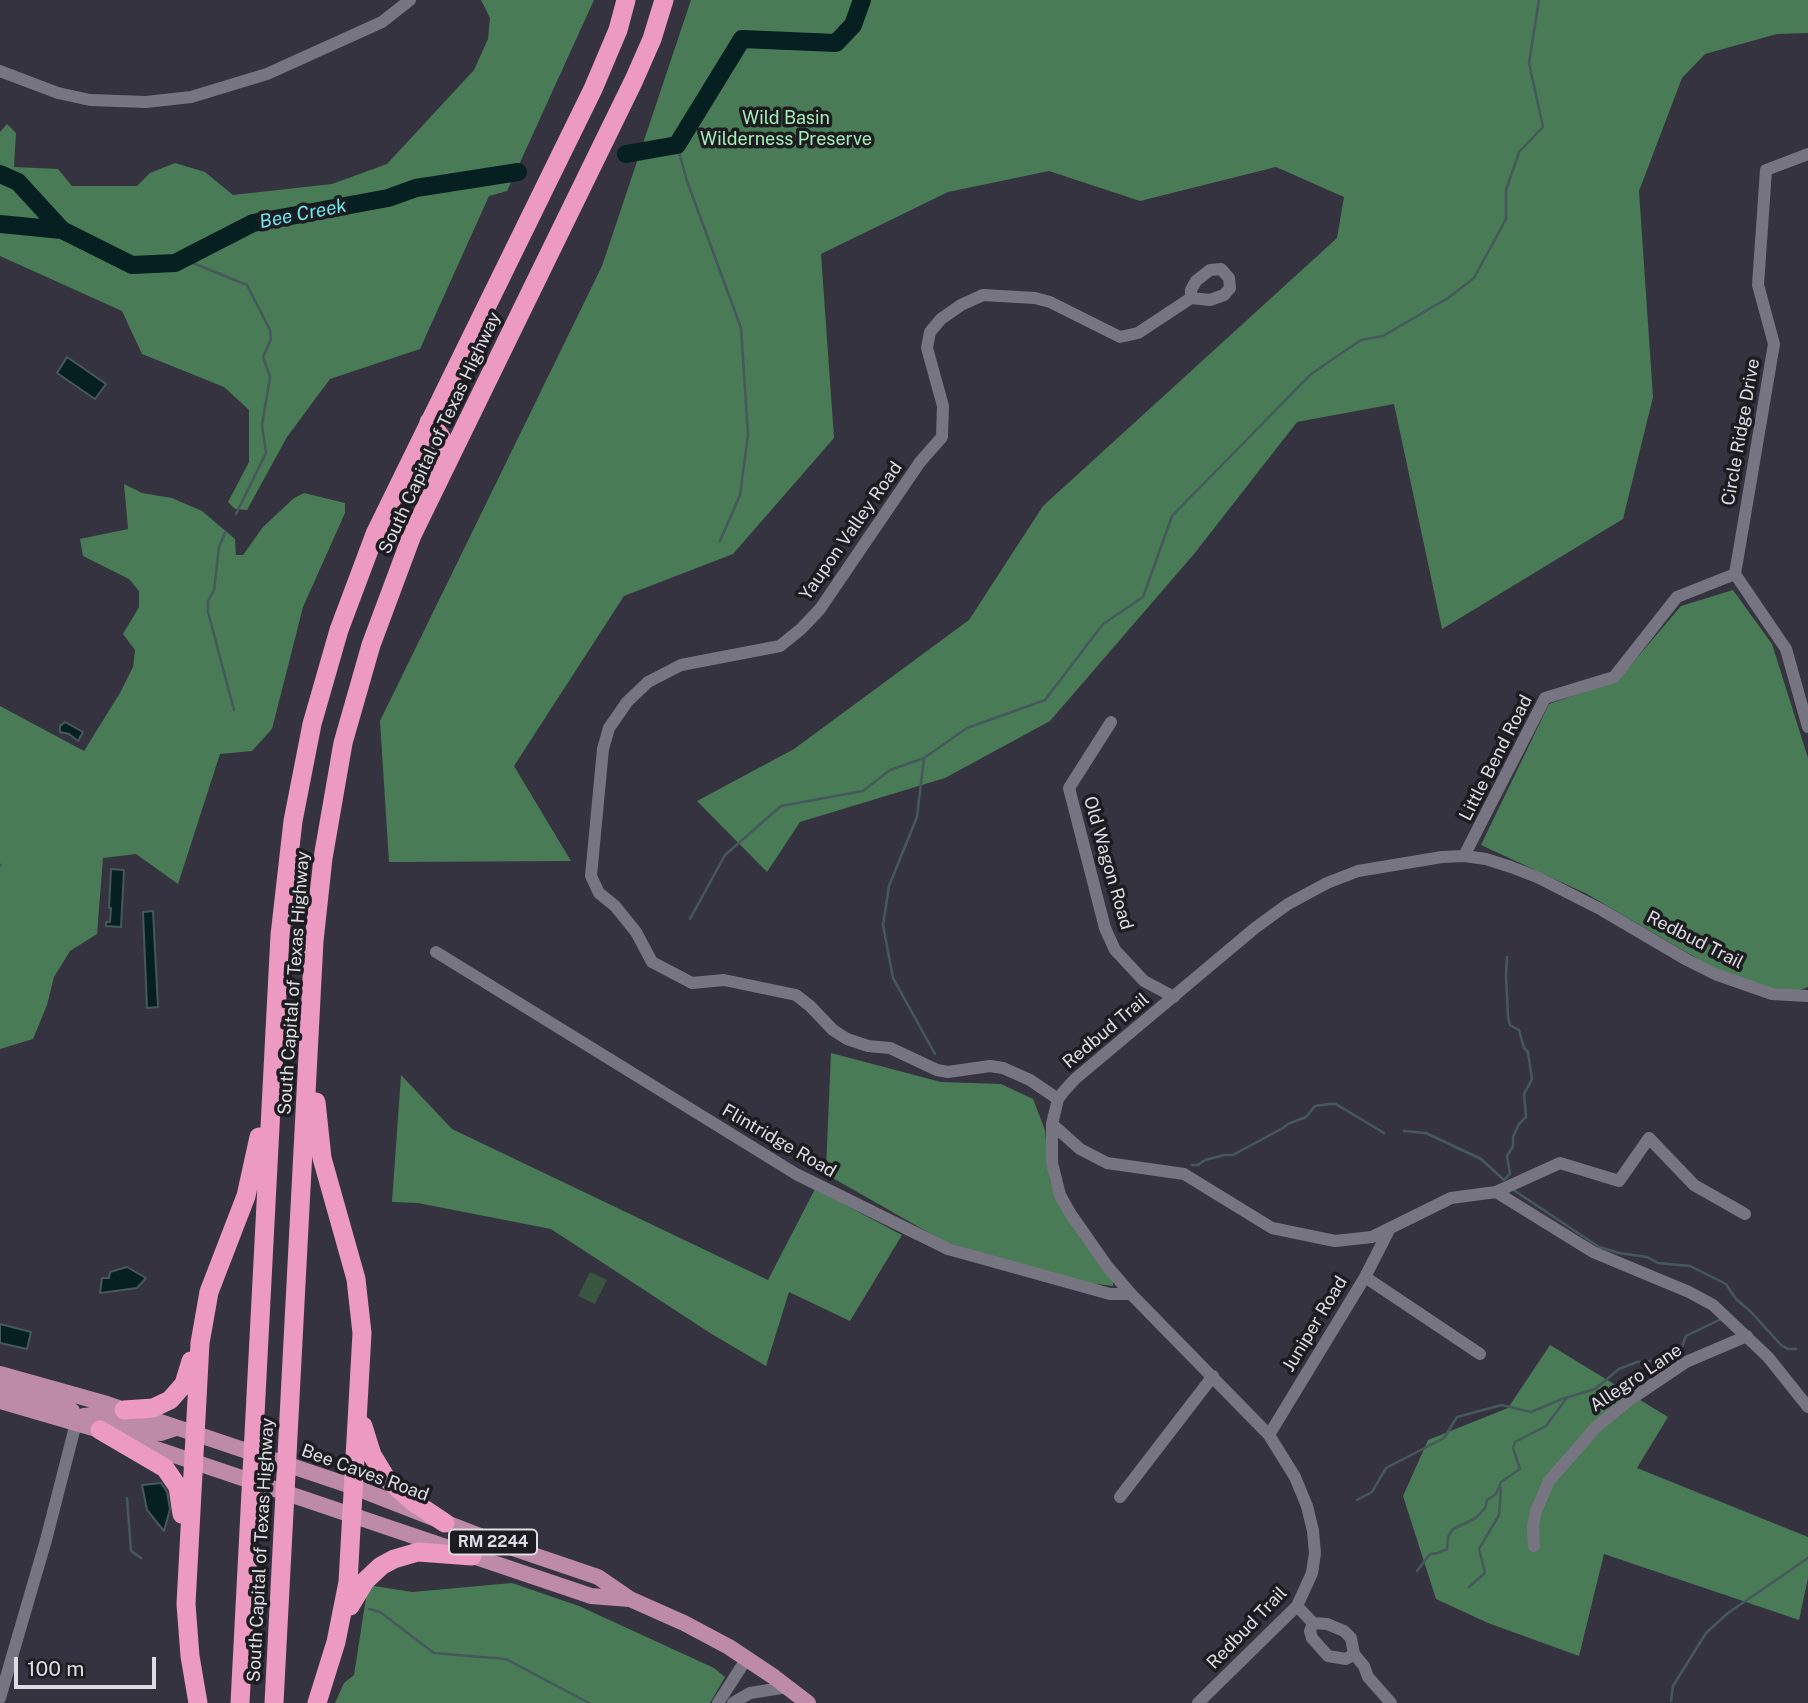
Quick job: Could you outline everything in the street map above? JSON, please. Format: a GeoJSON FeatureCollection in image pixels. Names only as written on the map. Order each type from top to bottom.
{"type":"FeatureCollection","features":[{"type":"Feature","properties":{"kind":"highway","name":"South Capital of Texas Highway"},"geometry":{"type":"LineString","coordinates":[[240,1703],[277,1000],[289,846],[315,709],[339,630],[389,503],[593,89],[618,30],[624,0]]}},
{"type":"Feature","properties":{"kind":"highway","name":"South Capital of Texas Highway"},"geometry":{"type":"LineString","coordinates":[[274,1703],[313,957],[323,858],[348,726],[382,613],[419,520],[634,80],[652,39],[664,0]]}},
{"type":"Feature","properties":{"kind":"highway"},"geometry":{"type":"LineString","coordinates":[[429,422],[455,419],[488,378]]}},
{"type":"Feature","properties":{"kind":"highway"},"geometry":{"type":"LineString","coordinates":[[419,520],[441,453],[439,432],[429,422]]}},
{"type":"Feature","properties":{"kind":"highway"},"geometry":{"type":"LineString","coordinates":[[313,957],[318,1132],[324,1165],[354,1265],[362,1333],[347,1591],[317,1703]]}},
{"type":"Feature","properties":{"kind":"highway"},"geometry":{"type":"LineString","coordinates":[[124,1410],[153,1408],[174,1396],[186,1379],[215,1276],[241,1211],[253,1169],[277,1000]]}},
{"type":"Feature","properties":{"kind":"highway"},"geometry":{"type":"LineString","coordinates":[[198,1703],[187,1630],[194,1462],[186,1431],[202,1326]]}},
{"type":"Feature","properties":{"kind":"highway"},"geometry":{"type":"LineString","coordinates":[[359,1402],[366,1439],[380,1470],[412,1501],[445,1523]]}},
{"type":"Feature","properties":{"kind":"highway"},"geometry":{"type":"LineString","coordinates":[[100,1430],[159,1464],[173,1477],[181,1497],[188,1570]]}},
{"type":"Feature","properties":{"kind":"highway"},"geometry":{"type":"LineString","coordinates":[[337,1636],[361,1586],[388,1562],[418,1552],[472,1556]]}},
{"type":"Feature","properties":{"kind":"main road","name":"Bee Caves Road"},"geometry":{"type":"LineString","coordinates":[[0,1374],[124,1410],[354,1487],[445,1523],[598,1577],[629,1599],[699,1630],[747,1658],[808,1703]]}},
{"type":"Feature","properties":{"kind":"main road"},"geometry":{"type":"LineString","coordinates":[[0,1387],[65,1405],[72,1410],[76,1423],[85,1416],[94,1415],[148,1432],[186,1431]]}},
{"type":"Feature","properties":{"kind":"main road","name":"Bee Caves Road"},"geometry":{"type":"LineString","coordinates":[[0,1401],[100,1430],[591,1596],[629,1599]]}},
{"type":"Feature","properties":{"kind":"street"},"geometry":{"type":"LineString","coordinates":[[0,71],[58,93],[90,100],[146,102],[191,97],[267,74],[382,22],[410,0]]}},
{"type":"Feature","properties":{"kind":"street","name":"Circle Ridge Drive"},"geometry":{"type":"LineString","coordinates":[[1735,574],[1774,344],[1758,285],[1766,170],[1808,154]]}},
{"type":"Feature","properties":{"kind":"street","name":"Yaupon Valley Road"},"geometry":{"type":"LineString","coordinates":[[1058,1099],[1030,1080],[1003,1068],[990,1066],[948,1072],[937,1070],[890,1048],[847,1039],[833,1030],[796,995],[724,981],[692,983],[652,962],[636,932],[615,906],[599,893],[591,876],[603,749],[609,728],[627,702],[648,682],[681,666],[780,646],[820,609],[920,462],[942,438],[943,406],[927,348],[930,332],[941,319],[961,305],[983,295],[1035,298],[1050,302],[1120,337],[1138,333],[1191,298]]}},
{"type":"Feature","properties":{"kind":"street"},"geometry":{"type":"LineString","coordinates":[[1735,574],[1786,649],[1808,727]]}},
{"type":"Feature","properties":{"kind":"street","name":"Little Bend Road"},"geometry":{"type":"LineString","coordinates":[[1464,856],[1545,698],[1614,677],[1677,597],[1735,574]]}},
{"type":"Feature","properties":{"kind":"street","name":"Old Wagon Road"},"geometry":{"type":"LineString","coordinates":[[1111,722],[1069,788],[1105,928],[1115,950],[1144,981],[1174,997]]}},
{"type":"Feature","properties":{"kind":"street","name":"Redbud Trail"},"geometry":{"type":"LineString","coordinates":[[1198,1703],[1297,1606],[1312,1573],[1315,1553],[1313,1531],[1307,1506],[1295,1477],[1269,1435],[1131,1294],[1100,1256],[1060,1195],[1052,1163],[1052,1124],[1058,1099],[1074,1079],[1255,928],[1288,904],[1327,883],[1358,871],[1442,857],[1486,859],[1537,877],[1602,910],[1715,974],[1772,993],[1808,996]]}},
{"type":"Feature","properties":{"kind":"street","name":"Flintridge Road"},"geometry":{"type":"LineString","coordinates":[[436,952],[796,1174],[948,1249],[1110,1294],[1131,1294]]}},
{"type":"Feature","properties":{"kind":"street"},"geometry":{"type":"LineString","coordinates":[[1052,1124],[1080,1149],[1107,1163],[1184,1174],[1272,1228],[1335,1241],[1372,1237],[1451,1198],[1496,1192],[1560,1163],[1619,1181],[1648,1138],[1694,1185],[1745,1214]]}},
{"type":"Feature","properties":{"kind":"street"},"geometry":{"type":"LineString","coordinates":[[1052,1163],[1064,1150],[1080,1149]]}},
{"type":"Feature","properties":{"kind":"street"},"geometry":{"type":"LineString","coordinates":[[1496,1192],[1593,1252],[1689,1292],[1713,1305],[1768,1357],[1808,1407]]}},
{"type":"Feature","properties":{"kind":"street","name":"Juniper Road"},"geometry":{"type":"LineString","coordinates":[[1269,1435],[1365,1277],[1389,1230]]}},
{"type":"Feature","properties":{"kind":"street"},"geometry":{"type":"LineString","coordinates":[[1365,1277],[1479,1353]]}},
{"type":"Feature","properties":{"kind":"street","name":"Allegro Lane"},"geometry":{"type":"LineString","coordinates":[[1534,1546],[1536,1511],[1549,1481],[1595,1427],[1686,1362],[1747,1336]]}},
{"type":"Feature","properties":{"kind":"street"},"geometry":{"type":"LineString","coordinates":[[1120,1497],[1213,1376]]}},
{"type":"Feature","properties":{"kind":"street"},"geometry":{"type":"LineString","coordinates":[[0,1698],[76,1423]]}},
{"type":"Feature","properties":{"kind":"street"},"geometry":{"type":"LineString","coordinates":[[1297,1606],[1313,1623],[1328,1624],[1344,1631],[1351,1638],[1353,1654],[1364,1666],[1377,1689],[1391,1703]]}},
{"type":"Feature","properties":{"kind":"street"},"geometry":{"type":"LineString","coordinates":[[1313,1623],[1310,1631],[1312,1638],[1328,1656],[1346,1659],[1353,1654]]}},
{"type":"Feature","properties":{"kind":"street"},"geometry":{"type":"LineString","coordinates":[[718,1703],[747,1658]]}},
{"type":"Feature","properties":{"kind":"street"},"geometry":{"type":"LineString","coordinates":[[733,1703],[750,1693],[788,1687]]}},
{"type":"Feature","properties":{"kind":"green space"},"geometry":{"type":"Polygon","coordinates":[[[481,0],[594,0],[507,191],[489,196],[420,349],[330,379],[287,437],[247,510],[235,509],[228,502],[249,462],[249,410],[224,387],[142,354],[122,311],[0,256],[0,132],[7,124],[16,133],[14,167],[58,169],[72,186],[137,186],[150,173],[175,163],[205,172],[233,195],[332,184],[387,164],[474,70],[488,39],[490,18],[481,0]]]}},
{"type":"Feature","properties":{"kind":"green space","name":"Wild Basin Wilderness Preserve"},"geometry":{"type":"Polygon","coordinates":[[[691,0],[1808,0],[1808,33],[1777,34],[1705,54],[1682,78],[1639,191],[1653,397],[1623,519],[1442,629],[1394,404],[1297,422],[1194,554],[1050,721],[945,778],[800,822],[767,872],[697,801],[794,749],[969,620],[1043,506],[1337,238],[1344,197],[1276,167],[1140,201],[1049,171],[948,192],[821,254],[834,438],[733,554],[624,596],[514,766],[571,861],[389,862],[380,721],[602,266],[691,0]]]}},
{"type":"Feature","properties":{"kind":"green space"},"geometry":{"type":"Polygon","coordinates":[[[124,484],[142,493],[172,498],[202,511],[235,539],[236,555],[243,555],[263,527],[294,498],[304,493],[345,503],[345,513],[303,607],[272,729],[252,751],[220,754],[178,884],[136,854],[103,858],[97,934],[70,951],[54,977],[47,1005],[33,1039],[0,1049],[0,706],[84,751],[120,693],[133,667],[135,650],[123,634],[139,607],[139,591],[129,579],[83,556],[80,539],[128,529],[124,484]]]}},
{"type":"Feature","properties":{"kind":"green space"},"geometry":{"type":"Polygon","coordinates":[[[1733,590],[1772,644],[1808,758],[1808,987],[1800,990],[1770,988],[1715,969],[1587,894],[1481,845],[1549,704],[1618,680],[1681,606],[1733,590]]]}},
{"type":"Feature","properties":{"kind":"green space"},"geometry":{"type":"Polygon","coordinates":[[[831,1053],[941,1082],[1001,1084],[1033,1099],[1045,1130],[1050,1181],[1113,1279],[1113,1286],[1081,1282],[945,1242],[824,1173],[831,1053]]]}},
{"type":"Feature","properties":{"kind":"green space"},"geometry":{"type":"Polygon","coordinates":[[[401,1075],[452,1129],[768,1280],[815,1189],[902,1235],[850,1321],[789,1292],[766,1366],[710,1333],[551,1229],[418,1203],[392,1202],[401,1075]]]}},
{"type":"Feature","properties":{"kind":"green space"},"geometry":{"type":"Polygon","coordinates":[[[590,1272],[607,1280],[595,1304],[578,1296],[590,1272]]]}},
{"type":"Feature","properties":{"kind":"green space"},"geometry":{"type":"Polygon","coordinates":[[[1550,1345],[1668,1417],[1637,1468],[1808,1537],[1808,1578],[1799,1620],[1604,1554],[1579,1656],[1488,1623],[1436,1599],[1403,1496],[1428,1440],[1508,1408],[1550,1345]]]}},
{"type":"Feature","properties":{"kind":"green space"},"geometry":{"type":"Polygon","coordinates":[[[512,1583],[579,1606],[714,1668],[725,1677],[710,1703],[335,1703],[344,1683],[354,1675],[368,1585],[412,1592],[512,1583]]]}},
{"type":"Feature","properties":{"kind":"shaded area"},"geometry":{"type":"Polygon","coordinates":[[[67,357],[106,384],[95,399],[57,373],[67,357]]]}},
{"type":"Feature","properties":{"kind":"shaded area"},"geometry":{"type":"Polygon","coordinates":[[[65,722],[83,732],[78,741],[69,734],[60,732],[60,726],[65,722]]]}},
{"type":"Feature","properties":{"kind":"shaded area"},"geometry":{"type":"Polygon","coordinates":[[[111,869],[124,870],[121,927],[106,926],[106,922],[110,922],[111,869]]]}},
{"type":"Feature","properties":{"kind":"shaded area"},"geometry":{"type":"Polygon","coordinates":[[[153,911],[158,1007],[147,1008],[143,912],[153,911]]]}},
{"type":"Feature","properties":{"kind":"shaded area"},"geometry":{"type":"Polygon","coordinates":[[[127,1267],[146,1278],[137,1288],[100,1293],[102,1278],[109,1278],[110,1272],[127,1267]]]}},
{"type":"Feature","properties":{"kind":"shaded area"},"geometry":{"type":"Polygon","coordinates":[[[0,1324],[31,1332],[27,1349],[0,1343],[0,1324]]]}},
{"type":"Feature","properties":{"kind":"shaded area"},"geometry":{"type":"Polygon","coordinates":[[[161,1483],[167,1492],[170,1509],[164,1531],[147,1510],[142,1485],[161,1483]]]}},
{"type":"Feature","properties":{"kind":"waterway","name":"Bee Creek"},"geometry":{"type":"LineString","coordinates":[[626,154],[677,145],[742,39],[836,43],[853,25],[862,0]]}},
{"type":"Feature","properties":{"kind":"waterway"},"geometry":{"type":"LineString","coordinates":[[690,919],[725,855],[781,806],[863,791],[890,770],[924,758],[967,728],[1045,700],[1103,624],[1143,597],[1172,516],[1311,374],[1361,340],[1383,336],[1448,298],[1474,278],[1506,219],[1506,190],[1519,152],[1543,127],[1529,63],[1539,0]]}},
{"type":"Feature","properties":{"kind":"waterway"},"geometry":{"type":"LineString","coordinates":[[677,145],[687,181],[741,328],[748,435],[740,495],[720,541]]}},
{"type":"Feature","properties":{"kind":"waterway","name":"Bee Creek"},"geometry":{"type":"LineString","coordinates":[[0,174],[18,182],[62,230],[132,265],[175,263],[253,223],[388,198],[416,188],[518,172]]}},
{"type":"Feature","properties":{"kind":"waterway"},"geometry":{"type":"LineString","coordinates":[[0,224],[62,230]]}},
{"type":"Feature","properties":{"kind":"waterway"},"geometry":{"type":"LineString","coordinates":[[183,259],[247,285],[270,330],[271,339],[263,357],[270,377],[262,425],[266,453],[236,514]]}},
{"type":"Feature","properties":{"kind":"waterway"},"geometry":{"type":"LineString","coordinates":[[225,533],[219,547],[214,590],[208,601],[208,612],[234,710]]}},
{"type":"Feature","properties":{"kind":"waterway"},"geometry":{"type":"LineString","coordinates":[[924,758],[917,817],[889,886],[883,925],[893,978],[935,1054]]}},
{"type":"Feature","properties":{"kind":"waterway"},"geometry":{"type":"LineString","coordinates":[[1404,1131],[1426,1133],[1481,1159],[1504,1180],[1510,1174],[1507,1156],[1513,1146],[1513,1137],[1519,1124],[1526,1117],[1524,1094],[1532,1079],[1528,1052],[1524,1048],[1519,1030],[1510,1025],[1508,1017],[1507,957]]}},
{"type":"Feature","properties":{"kind":"waterway"},"geometry":{"type":"LineString","coordinates":[[1192,1165],[1224,1155],[1233,1155],[1288,1124],[1306,1117],[1315,1106],[1336,1104],[1384,1133]]}},
{"type":"Feature","properties":{"kind":"waterway"},"geometry":{"type":"LineString","coordinates":[[1515,1191],[1599,1247],[1647,1257],[1658,1263],[1690,1266],[1726,1284],[1736,1299],[1781,1345],[1796,1349]]}},
{"type":"Feature","properties":{"kind":"waterway"},"geometry":{"type":"LineString","coordinates":[[1357,1500],[1372,1492],[1386,1468],[1444,1438],[1457,1417],[1502,1405],[1531,1412],[1595,1389],[1619,1369],[1637,1362],[1663,1360],[1681,1349],[1686,1336],[1719,1320]]}},
{"type":"Feature","properties":{"kind":"waterway"},"geometry":{"type":"LineString","coordinates":[[1417,1571],[1430,1554],[1447,1549],[1448,1537],[1453,1529],[1476,1518],[1485,1508],[1487,1500],[1496,1494],[1501,1482],[1520,1469],[1513,1448],[1515,1442],[1546,1426],[1566,1399]]}},
{"type":"Feature","properties":{"kind":"waterway"},"geometry":{"type":"LineString","coordinates":[[1469,1587],[1485,1573],[1479,1549],[1499,1515],[1501,1488]]}},
{"type":"Feature","properties":{"kind":"waterway"},"geometry":{"type":"LineString","coordinates":[[127,1498],[131,1551],[141,1558]]}},
{"type":"Feature","properties":{"kind":"waterway"},"geometry":{"type":"LineString","coordinates":[[1671,1701],[1673,1686],[1706,1633],[1728,1613],[1808,1558]]}},
{"type":"Feature","properties":{"kind":"waterway"},"geometry":{"type":"LineString","coordinates":[[369,1609],[380,1612],[434,1653],[506,1659],[589,1703]]}}]}
